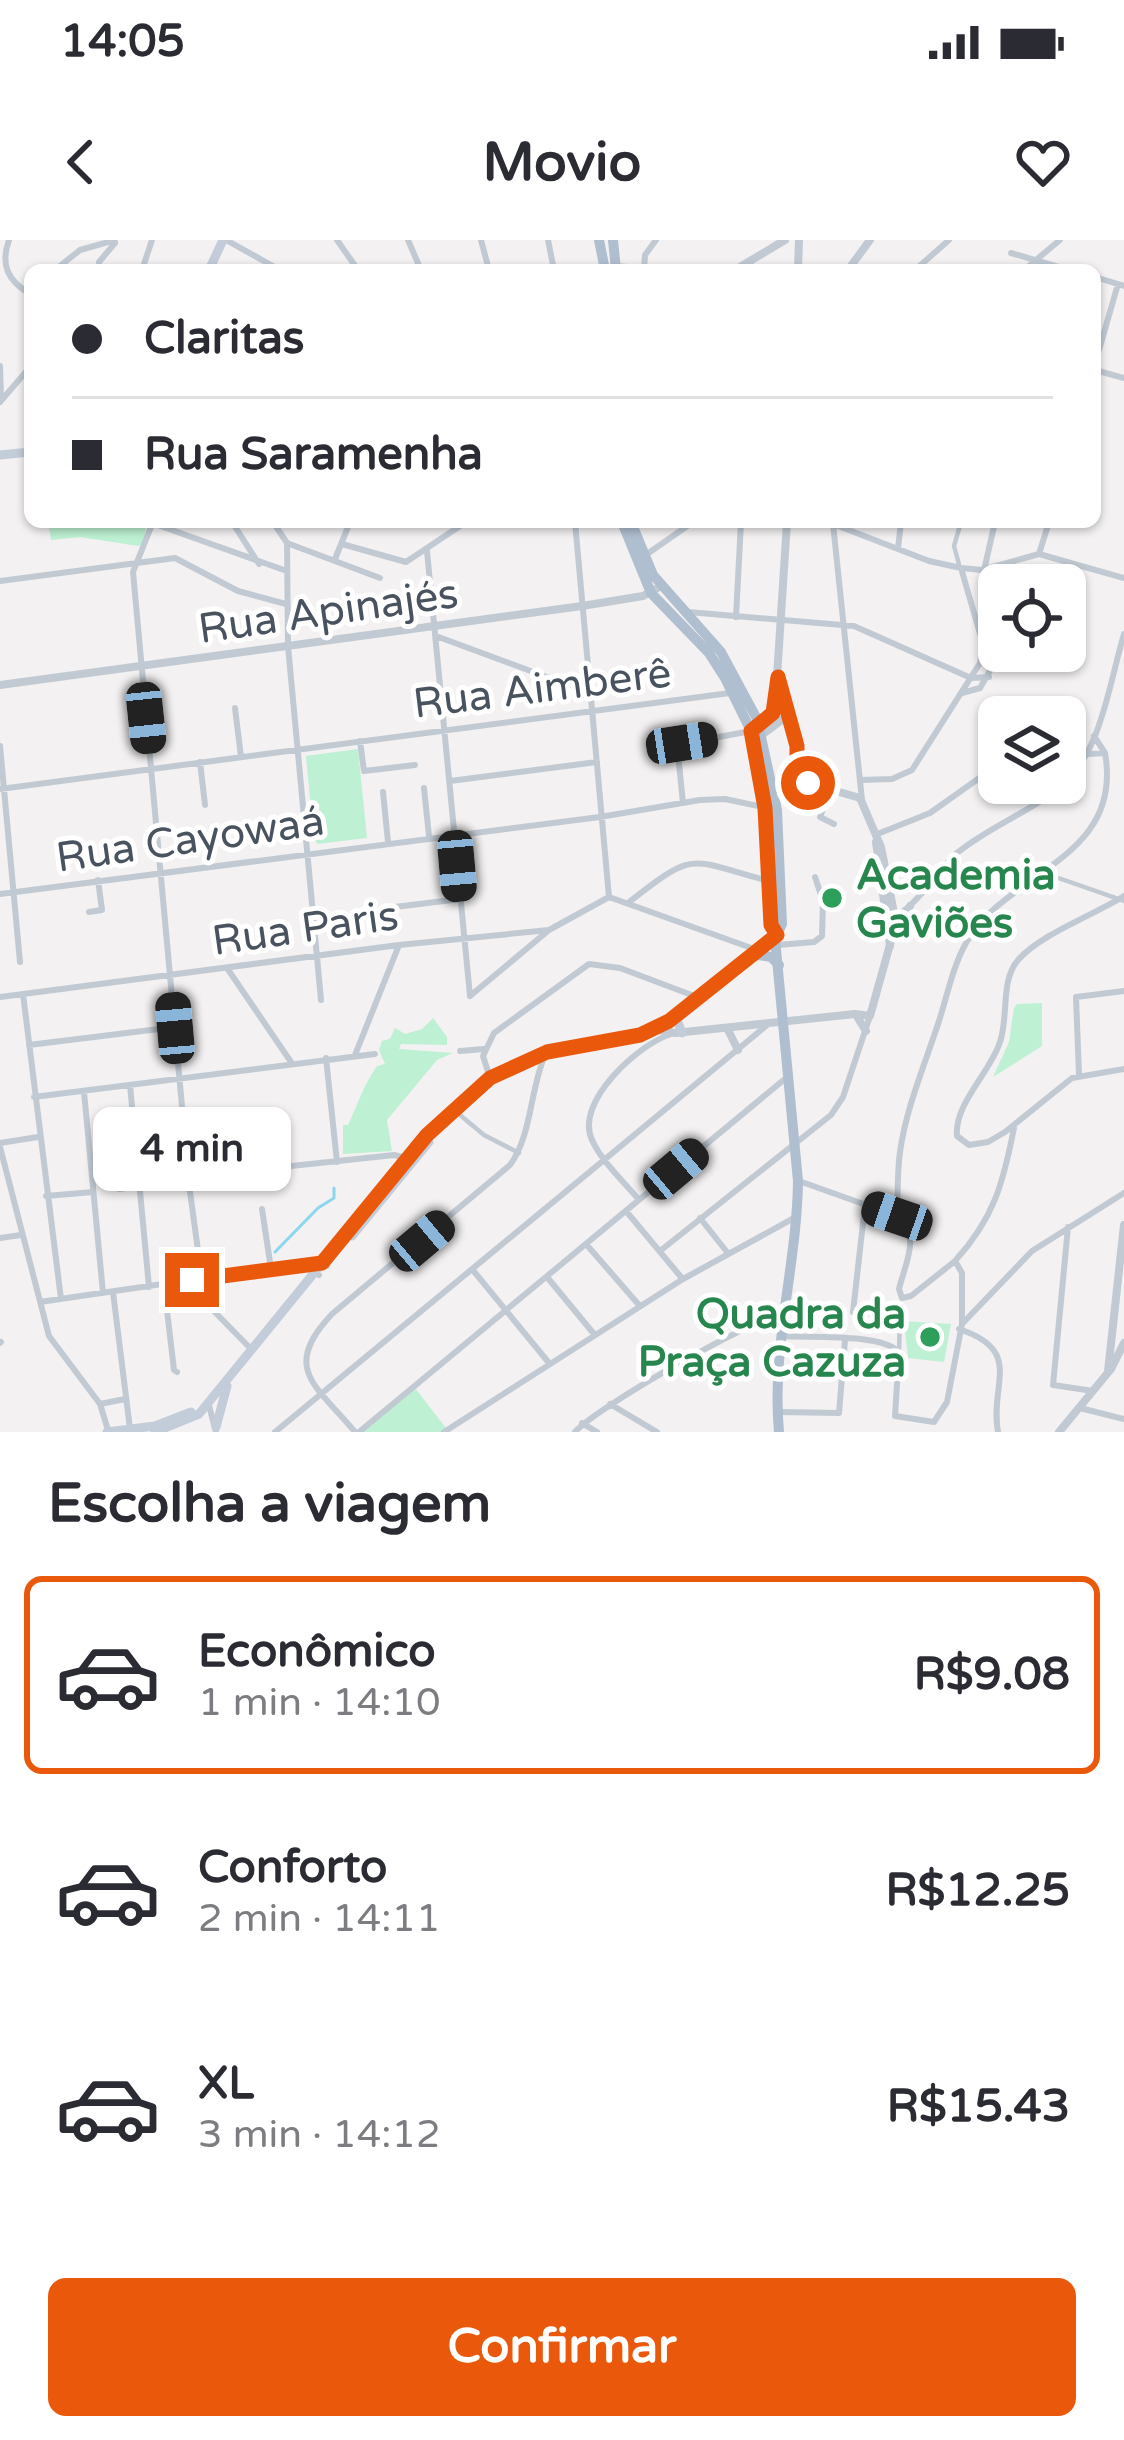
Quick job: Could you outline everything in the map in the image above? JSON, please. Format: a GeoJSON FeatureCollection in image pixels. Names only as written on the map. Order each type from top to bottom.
{"type":"FeatureCollection","features":[{"type":"Feature","properties":{"kind":"main road"},"geometry":{"type":"LineString","coordinates":[[625,528],[656,589],[683,615],[758,730]]}},
{"type":"Feature","properties":{"kind":"main road"},"geometry":{"type":"LineString","coordinates":[[633,528],[656,589]]}},
{"type":"Feature","properties":{"kind":"main road"},"geometry":{"type":"LineString","coordinates":[[155,1432],[184,1423],[229,1381],[438,1127],[490,1078],[547,1052],[640,1035],[676,1017],[777,940],[782,924],[758,730],[736,675],[698,626],[691,629],[683,615]]}},
{"type":"Feature","properties":{"kind":"main road"},"geometry":{"type":"LineString","coordinates":[[771,809],[771,925],[779,965],[775,1022],[802,1187],[775,1385],[779,1432]]}},
{"type":"Feature","properties":{"kind":"main road"},"geometry":{"type":"LineString","coordinates":[[758,952],[779,965]]}},
{"type":"Feature","properties":{"kind":"main road"},"geometry":{"type":"LineString","coordinates":[[676,1017],[678,1033]]}},
{"type":"Feature","properties":{"kind":"main road"},"geometry":{"type":"LineString","coordinates":[[640,1035],[648,1046]]}},
{"type":"Feature","properties":{"kind":"main road"},"geometry":{"type":"LineString","coordinates":[[216,1430],[229,1381]]}},
{"type":"Feature","properties":{"kind":"main road"},"geometry":{"type":"LineString","coordinates":[[108,1432],[161,1424],[205,1406]]}},
{"type":"Feature","properties":{"kind":"street"},"geometry":{"type":"LineString","coordinates":[[9,240],[8,275],[24,289]]}},
{"type":"Feature","properties":{"kind":"street"},"geometry":{"type":"LineString","coordinates":[[62,264],[80,250],[116,240]]}},
{"type":"Feature","properties":{"kind":"street"},"geometry":{"type":"LineString","coordinates":[[224,240],[269,264]]}},
{"type":"Feature","properties":{"kind":"street"},"geometry":{"type":"LineString","coordinates":[[745,264],[784,240],[799,244]]}},
{"type":"Feature","properties":{"kind":"street"},"geometry":{"type":"LineString","coordinates":[[922,264],[949,240]]}},
{"type":"Feature","properties":{"kind":"street"},"geometry":{"type":"LineString","coordinates":[[1031,264],[1060,240]]}},
{"type":"Feature","properties":{"kind":"street"},"geometry":{"type":"LineString","coordinates":[[1011,253],[1049,264]]}},
{"type":"Feature","properties":{"kind":"street"},"geometry":{"type":"LineString","coordinates":[[1101,348],[1121,285]]}},
{"type":"Feature","properties":{"kind":"street"},"geometry":{"type":"LineString","coordinates":[[0,366],[0,402]]}},
{"type":"Feature","properties":{"kind":"street"},"geometry":{"type":"LineString","coordinates":[[0,402],[24,374]]}},
{"type":"Feature","properties":{"kind":"street"},"geometry":{"type":"LineString","coordinates":[[150,528],[133,572],[186,1150]]}},
{"type":"Feature","properties":{"kind":"street"},"geometry":{"type":"LineString","coordinates":[[167,528],[284,571]]}},
{"type":"Feature","properties":{"kind":"street"},"geometry":{"type":"LineString","coordinates":[[236,528],[259,564]]}},
{"type":"Feature","properties":{"kind":"street"},"geometry":{"type":"LineString","coordinates":[[277,528],[286,543],[288,646],[321,1000]]}},
{"type":"Feature","properties":{"kind":"street"},"geometry":{"type":"LineString","coordinates":[[335,559],[348,528]]}},
{"type":"Feature","properties":{"kind":"street"},"geometry":{"type":"LineString","coordinates":[[341,544],[400,562],[427,551],[458,528]]}},
{"type":"Feature","properties":{"kind":"street"},"geometry":{"type":"LineString","coordinates":[[575,528],[609,897],[758,952]]}},
{"type":"Feature","properties":{"kind":"street"},"geometry":{"type":"LineString","coordinates":[[644,556],[684,528]]}},
{"type":"Feature","properties":{"kind":"street"},"geometry":{"type":"LineString","coordinates":[[736,617],[741,528]]}},
{"type":"Feature","properties":{"kind":"street"},"geometry":{"type":"LineString","coordinates":[[758,730],[773,713],[787,528]]}},
{"type":"Feature","properties":{"kind":"street"},"geometry":{"type":"LineString","coordinates":[[832,528],[862,800],[892,892],[890,948]]}},
{"type":"Feature","properties":{"kind":"street"},"geometry":{"type":"LineString","coordinates":[[851,528],[898,549],[978,570]]}},
{"type":"Feature","properties":{"kind":"street"},"geometry":{"type":"LineString","coordinates":[[898,549],[900,528]]}},
{"type":"Feature","properties":{"kind":"street"},"geometry":{"type":"LineString","coordinates":[[861,780],[892,779],[912,770],[982,658],[954,537],[958,528]]}},
{"type":"Feature","properties":{"kind":"street"},"geometry":{"type":"LineString","coordinates":[[984,564],[993,528]]}},
{"type":"Feature","properties":{"kind":"street"},"geometry":{"type":"LineString","coordinates":[[1039,554],[1046,528]]}},
{"type":"Feature","properties":{"kind":"street"},"geometry":{"type":"LineString","coordinates":[[286,543],[380,578]]}},
{"type":"Feature","properties":{"kind":"street"},"geometry":{"type":"LineString","coordinates":[[427,551],[470,996],[549,930]]}},
{"type":"Feature","properties":{"kind":"street"},"geometry":{"type":"LineString","coordinates":[[1003,564],[1039,554],[1124,578]]}},
{"type":"Feature","properties":{"kind":"street"},"geometry":{"type":"LineString","coordinates":[[0,580],[175,558],[238,591],[286,604]]}},
{"type":"Feature","properties":{"kind":"street","name":"Rua Apinajés"},"geometry":{"type":"LineString","coordinates":[[0,685],[435,631],[656,589]]}},
{"type":"Feature","properties":{"kind":"street"},"geometry":{"type":"LineString","coordinates":[[683,615],[844,625],[971,678],[988,676]]}},
{"type":"Feature","properties":{"kind":"street"},"geometry":{"type":"LineString","coordinates":[[698,626],[709,616]]}},
{"type":"Feature","properties":{"kind":"street"},"geometry":{"type":"LineString","coordinates":[[435,631],[591,694]]}},
{"type":"Feature","properties":{"kind":"street"},"geometry":{"type":"LineString","coordinates":[[660,1251],[822,1124],[837,1107],[890,948],[911,904],[967,845],[1064,786],[1088,754],[1124,634]]}},
{"type":"Feature","properties":{"kind":"street"},"geometry":{"type":"LineString","coordinates":[[962,693],[976,691],[990,672]]}},
{"type":"Feature","properties":{"kind":"street"},"geometry":{"type":"LineString","coordinates":[[778,677],[797,746],[798,780],[862,800]]}},
{"type":"Feature","properties":{"kind":"street","name":"Rua Aimberê"},"geometry":{"type":"LineString","coordinates":[[2,789],[733,693]]}},
{"type":"Feature","properties":{"kind":"street"},"geometry":{"type":"LineString","coordinates":[[236,708],[241,757]]}},
{"type":"Feature","properties":{"kind":"street"},"geometry":{"type":"LineString","coordinates":[[677,732],[682,743],[758,730],[787,716]]}},
{"type":"Feature","properties":{"kind":"street"},"geometry":{"type":"LineString","coordinates":[[1094,736],[1118,784]]}},
{"type":"Feature","properties":{"kind":"street","name":"Rua Aimberê"},"geometry":{"type":"LineString","coordinates":[[360,741],[364,771],[415,765]]}},
{"type":"Feature","properties":{"kind":"street"},"geometry":{"type":"LineString","coordinates":[[0,746],[20,962]]}},
{"type":"Feature","properties":{"kind":"street"},"geometry":{"type":"LineString","coordinates":[[1088,754],[1105,753]]}},
{"type":"Feature","properties":{"kind":"street"},"geometry":{"type":"LineString","coordinates":[[678,754],[683,803]]}},
{"type":"Feature","properties":{"kind":"street"},"geometry":{"type":"LineString","coordinates":[[200,762],[206,805]]}},
{"type":"Feature","properties":{"kind":"street"},"geometry":{"type":"LineString","coordinates":[[450,781],[597,762]]}},
{"type":"Feature","properties":{"kind":"street"},"geometry":{"type":"LineString","coordinates":[[875,838],[930,813],[978,779]]}},
{"type":"Feature","properties":{"kind":"street"},"geometry":{"type":"LineString","coordinates":[[424,788],[429,836]]}},
{"type":"Feature","properties":{"kind":"street"},"geometry":{"type":"LineString","coordinates":[[831,789],[820,817],[834,824]]}},
{"type":"Feature","properties":{"kind":"street","name":"Rua Cayowaá"},"geometry":{"type":"LineString","coordinates":[[383,792],[388,842]]}},
{"type":"Feature","properties":{"kind":"street","name":"Rua Cayowaá"},"geometry":{"type":"LineString","coordinates":[[0,894],[683,803],[724,799],[771,809]]}},
{"type":"Feature","properties":{"kind":"street"},"geometry":{"type":"LineString","coordinates":[[875,838],[892,914]]}},
{"type":"Feature","properties":{"kind":"street"},"geometry":{"type":"LineString","coordinates":[[897,1216],[898,1167],[906,1123],[963,948],[986,917],[1076,858]]}},
{"type":"Feature","properties":{"kind":"street"},"geometry":{"type":"LineString","coordinates":[[628,903],[686,863],[705,862],[769,881]]}},
{"type":"Feature","properties":{"kind":"street"},"geometry":{"type":"LineString","coordinates":[[1047,874],[1123,899]]}},
{"type":"Feature","properties":{"kind":"street"},"geometry":{"type":"LineString","coordinates":[[777,940],[814,942],[824,933],[823,901],[815,877]]}},
{"type":"Feature","properties":{"kind":"street"},"geometry":{"type":"LineString","coordinates":[[89,912],[103,910],[98,880]]}},
{"type":"Feature","properties":{"kind":"street"},"geometry":{"type":"LineString","coordinates":[[892,892],[911,904]]}},
{"type":"Feature","properties":{"kind":"street","name":"Rua Paris"},"geometry":{"type":"LineString","coordinates":[[0,997],[549,930],[609,897]]}},
{"type":"Feature","properties":{"kind":"street"},"geometry":{"type":"LineString","coordinates":[[395,908],[460,898]]}},
{"type":"Feature","properties":{"kind":"street"},"geometry":{"type":"LineString","coordinates":[[1123,899],[1035,946],[1015,963],[1000,1042],[956,1131],[964,1143],[976,1145],[1014,1125],[1050,1092],[1079,1075],[1124,1069]]}},
{"type":"Feature","properties":{"kind":"street"},"geometry":{"type":"LineString","coordinates":[[892,914],[911,904]]}},
{"type":"Feature","properties":{"kind":"street"},"geometry":{"type":"LineString","coordinates":[[355,1055],[399,945]]}},
{"type":"Feature","properties":{"kind":"street"},"geometry":{"type":"LineString","coordinates":[[490,1078],[484,1049],[494,1033],[589,964],[620,968],[700,998]]}},
{"type":"Feature","properties":{"kind":"street"},"geometry":{"type":"LineString","coordinates":[[226,968],[291,1062]]}},
{"type":"Feature","properties":{"kind":"street"},"geometry":{"type":"LineString","coordinates":[[1079,1075],[1076,997],[1122,990]]}},
{"type":"Feature","properties":{"kind":"street"},"geometry":{"type":"LineString","coordinates":[[22,994],[61,1299]]}},
{"type":"Feature","properties":{"kind":"street"},"geometry":{"type":"LineString","coordinates":[[855,1014],[874,1003]]}},
{"type":"Feature","properties":{"kind":"street"},"geometry":{"type":"LineString","coordinates":[[855,1014],[866,1031]]}},
{"type":"Feature","properties":{"kind":"street"},"geometry":{"type":"LineString","coordinates":[[653,1028],[678,1033],[870,1016]]}},
{"type":"Feature","properties":{"kind":"street"},"geometry":{"type":"LineString","coordinates":[[275,1432],[775,1022]]}},
{"type":"Feature","properties":{"kind":"street"},"geometry":{"type":"LineString","coordinates":[[28,1046],[175,1028]]}},
{"type":"Feature","properties":{"kind":"street"},"geometry":{"type":"LineString","coordinates":[[727,1029],[737,1050]]}},
{"type":"Feature","properties":{"kind":"street"},"geometry":{"type":"LineString","coordinates":[[639,1200],[589,1132],[596,1102],[613,1076],[648,1046],[678,1033]]}},
{"type":"Feature","properties":{"kind":"street"},"geometry":{"type":"LineString","coordinates":[[460,1052],[484,1049]]}},
{"type":"Feature","properties":{"kind":"street"},"geometry":{"type":"LineString","coordinates":[[547,1052],[533,1086],[519,1153],[498,1177],[314,1336],[304,1363],[322,1393],[357,1432],[786,1078]]}},
{"type":"Feature","properties":{"kind":"street"},"geometry":{"type":"LineString","coordinates":[[34,1097],[375,1054]]}},
{"type":"Feature","properties":{"kind":"street"},"geometry":{"type":"LineString","coordinates":[[326,1058],[337,1162]]}},
{"type":"Feature","properties":{"kind":"street"},"geometry":{"type":"LineString","coordinates":[[130,1085],[149,1287]]}},
{"type":"Feature","properties":{"kind":"street"},"geometry":{"type":"LineString","coordinates":[[84,1092],[93,1192],[130,1429]]}},
{"type":"Feature","properties":{"kind":"street"},"geometry":{"type":"LineString","coordinates":[[454,1109],[484,1135],[519,1153]]}},
{"type":"Feature","properties":{"kind":"street"},"geometry":{"type":"LineString","coordinates":[[802,1187],[897,1216],[908,1224],[912,1234],[899,1289],[902,1298],[920,1290],[972,1241],[998,1199],[1014,1125]]}},
{"type":"Feature","properties":{"kind":"street"},"geometry":{"type":"LineString","coordinates":[[38,1137],[0,1145],[21,1235],[52,1344],[100,1404],[108,1432]]}},
{"type":"Feature","properties":{"kind":"street"},"geometry":{"type":"LineString","coordinates":[[253,1351],[210,1311],[199,1279],[188,1177],[381,1157],[408,1163]]}},
{"type":"Feature","properties":{"kind":"street"},"geometry":{"type":"LineString","coordinates":[[119,1189],[178,1179]]}},
{"type":"Feature","properties":{"kind":"street"},"geometry":{"type":"LineString","coordinates":[[46,1196],[93,1192]]}},
{"type":"Feature","properties":{"kind":"street"},"geometry":{"type":"LineString","coordinates":[[961,1327],[1023,1259],[1123,1194]]}},
{"type":"Feature","properties":{"kind":"street"},"geometry":{"type":"LineString","coordinates":[[865,1205],[853,1312],[900,1316],[894,1415],[899,1419],[934,1422],[947,1402],[961,1327],[962,1273],[955,1261]]}},
{"type":"Feature","properties":{"kind":"street"},"geometry":{"type":"LineString","coordinates":[[262,1209],[271,1269]]}},
{"type":"Feature","properties":{"kind":"street"},"geometry":{"type":"LineString","coordinates":[[626,1211],[682,1279]]}},
{"type":"Feature","properties":{"kind":"street"},"geometry":{"type":"LineString","coordinates":[[444,1432],[682,1279],[797,1217]]}},
{"type":"Feature","properties":{"kind":"street"},"geometry":{"type":"LineString","coordinates":[[700,1219],[728,1252]]}},
{"type":"Feature","properties":{"kind":"street"},"geometry":{"type":"LineString","coordinates":[[1110,1368],[1124,1225]]}},
{"type":"Feature","properties":{"kind":"street"},"geometry":{"type":"LineString","coordinates":[[1068,1227],[1053,1385],[1093,1390]]}},
{"type":"Feature","properties":{"kind":"street"},"geometry":{"type":"LineString","coordinates":[[0,1238],[21,1235]]}},
{"type":"Feature","properties":{"kind":"street"},"geometry":{"type":"LineString","coordinates":[[586,1244],[640,1306]]}},
{"type":"Feature","properties":{"kind":"street"},"geometry":{"type":"LineString","coordinates":[[40,1302],[298,1264],[321,1269]]}},
{"type":"Feature","properties":{"kind":"street"},"geometry":{"type":"LineString","coordinates":[[472,1269],[549,1363]]}},
{"type":"Feature","properties":{"kind":"street"},"geometry":{"type":"LineString","coordinates":[[547,1277],[594,1334]]}},
{"type":"Feature","properties":{"kind":"street"},"geometry":{"type":"LineString","coordinates":[[164,1285],[177,1372]]}},
{"type":"Feature","properties":{"kind":"street"},"geometry":{"type":"LineString","coordinates":[[575,1432],[610,1404],[740,1332],[785,1314]]}},
{"type":"Feature","properties":{"kind":"street"},"geometry":{"type":"LineString","coordinates":[[961,1327],[984,1339],[997,1355],[1001,1378],[998,1432]]}},
{"type":"Feature","properties":{"kind":"street"},"geometry":{"type":"LineString","coordinates":[[782,1336],[879,1340],[899,1352]]}},
{"type":"Feature","properties":{"kind":"street"},"geometry":{"type":"LineString","coordinates":[[777,1412],[839,1413],[845,1340]]}},
{"type":"Feature","properties":{"kind":"street"},"geometry":{"type":"LineString","coordinates":[[1059,1432],[1124,1343]]}},
{"type":"Feature","properties":{"kind":"street"},"geometry":{"type":"LineString","coordinates":[[1110,1368],[1124,1367]]}},
{"type":"Feature","properties":{"kind":"street"},"geometry":{"type":"LineString","coordinates":[[100,1404],[126,1399]]}},
{"type":"Feature","properties":{"kind":"street"},"geometry":{"type":"LineString","coordinates":[[610,1404],[643,1429],[658,1432]]}},
{"type":"Feature","properties":{"kind":"street"},"geometry":{"type":"LineString","coordinates":[[205,1406],[216,1430]]}},
{"type":"Feature","properties":{"kind":"street"},"geometry":{"type":"LineString","coordinates":[[1080,1408],[1124,1419]]}},
{"type":"Feature","properties":{"kind":"street"},"geometry":{"type":"LineString","coordinates":[[583,1423],[597,1432]]}},
{"type":"Feature","properties":{"kind":"green space"},"geometry":{"type":"Polygon","coordinates":[[[49,528],[146,528],[143,544],[138,546],[80,537],[51,540],[49,528]]]}},
{"type":"Feature","properties":{"kind":"green space"},"geometry":{"type":"Polygon","coordinates":[[[358,749],[367,838],[318,844],[306,756],[358,749]]]}},
{"type":"Feature","properties":{"kind":"green space"},"geometry":{"type":"Polygon","coordinates":[[[1042,1003],[1042,1046],[993,1077],[1009,1042],[1014,1008],[1042,1003]]]}},
{"type":"Feature","properties":{"kind":"green space"},"geometry":{"type":"Polygon","coordinates":[[[433,1018],[447,1037],[447,1045],[401,1044],[399,1049],[453,1053],[437,1060],[387,1120],[392,1151],[343,1154],[343,1125],[348,1125],[377,1066],[385,1064],[379,1050],[382,1041],[390,1039],[395,1028],[405,1034],[422,1029],[433,1018]]]}},
{"type":"Feature","properties":{"kind":"green space"},"geometry":{"type":"Polygon","coordinates":[[[904,1321],[951,1324],[944,1362],[908,1358],[904,1321]]]}},
{"type":"Feature","properties":{"kind":"green space"},"geometry":{"type":"Polygon","coordinates":[[[415,1388],[446,1428],[441,1432],[363,1432],[415,1388]]]}},
{"type":"Feature","properties":{"kind":"waterway"},"geometry":{"type":"LineString","coordinates":[[275,1252],[334,1198],[334,1188]]}},
{"type":"Feature","properties":{"kind":"place","name":"Academia Gaviões"},"geometry":{"type":"Point","coordinates":[832,898]}},
{"type":"Feature","properties":{"kind":"place","name":"Quadra da Praça Cazuza"},"geometry":{"type":"Point","coordinates":[930,1337]}},
{"type":"Feature","properties":{"kind":"route"},"geometry":{"type":"LineString","coordinates":[[192,1280],[322,1263],[427,1135],[490,1078],[547,1052],[640,1035],[669,1021],[777,935],[771,925],[765,808],[751,731],[773,713],[778,677],[797,746],[797,778],[808,783]]}}]}
